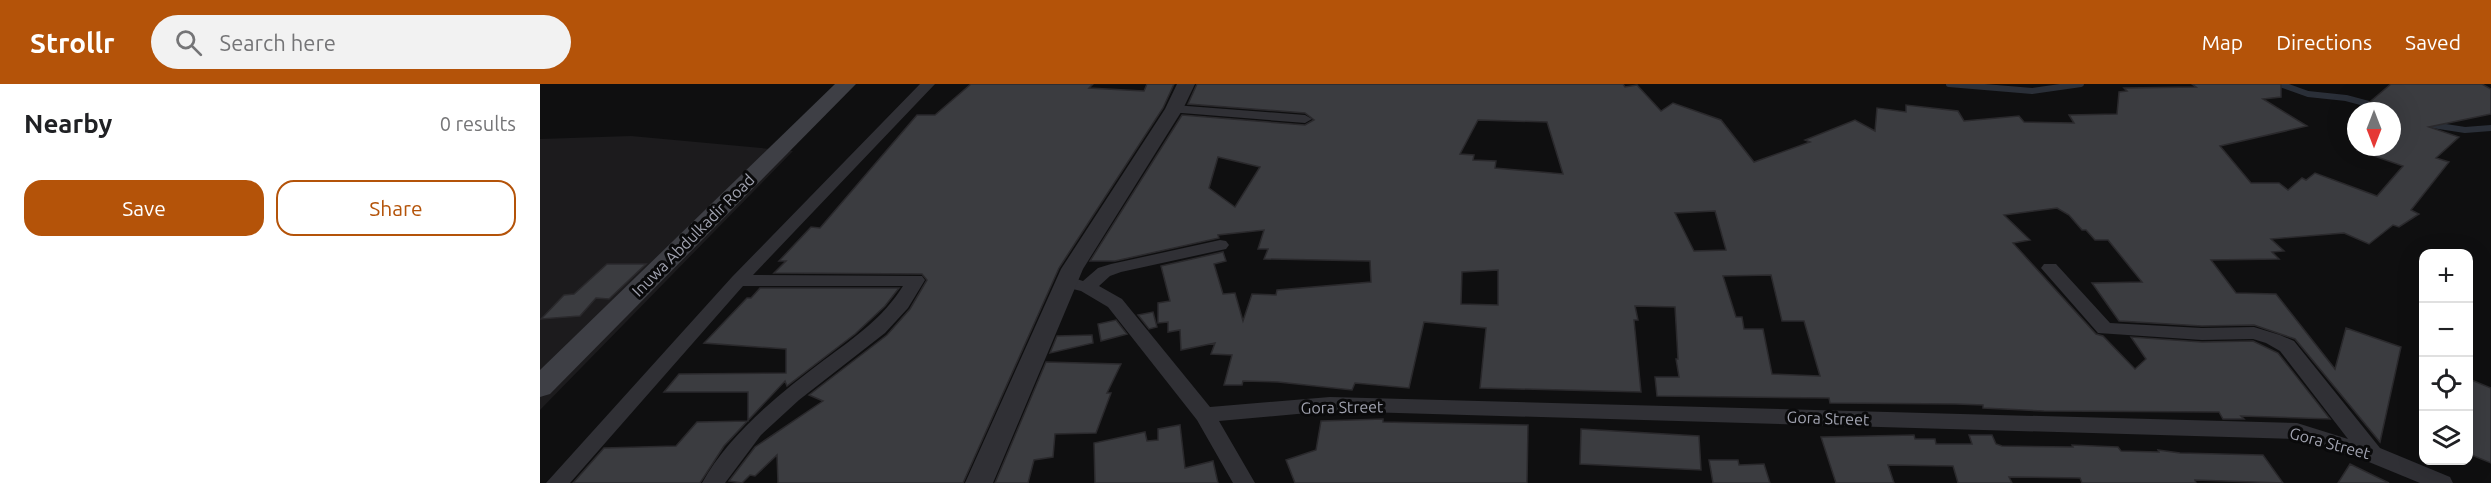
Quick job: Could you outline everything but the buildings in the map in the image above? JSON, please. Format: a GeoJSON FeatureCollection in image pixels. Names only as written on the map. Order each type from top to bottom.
{"type":"FeatureCollection","features":[{"type":"Feature","properties":{"kind":"main road","name":"Inuwa Abdulkadir Road"},"geometry":{"type":"LineString","coordinates":[[540,387],[846,84]]}},
{"type":"Feature","properties":{"kind":"street"},"geometry":{"type":"LineString","coordinates":[[557,483],[738,281],[928,84]]}},
{"type":"Feature","properties":{"kind":"street"},"geometry":{"type":"LineString","coordinates":[[1186,84],[1174,109],[1072,268],[1077,284],[1115,303],[1205,415],[1244,483]]}},
{"type":"Feature","properties":{"kind":"street"},"geometry":{"type":"LineString","coordinates":[[1174,109],[1305,119]]}},
{"type":"Feature","properties":{"kind":"street"},"geometry":{"type":"LineString","coordinates":[[979,483],[1077,284],[1117,268],[1220,245]]}},
{"type":"Feature","properties":{"kind":"street"},"geometry":{"type":"LineString","coordinates":[[2050,268],[2105,329],[2254,333],[2287,346],[2372,454]]}},
{"type":"Feature","properties":{"kind":"street"},"geometry":{"type":"LineString","coordinates":[[713,483],[754,430],[792,395],[878,329],[901,304],[916,280],[738,281]]}},
{"type":"Feature","properties":{"kind":"street","name":"Gora Street"},"geometry":{"type":"LineString","coordinates":[[1205,415],[1330,404],[2297,431],[2372,454],[2442,483]]}},
{"type":"Feature","properties":{"kind":"shaded area"},"geometry":{"type":"Polygon","coordinates":[[[631,136],[793,151],[540,410],[540,139],[631,136]]]}},
{"type":"Feature","properties":{"kind":"waterway"},"geometry":{"type":"LineString","coordinates":[[1949,84],[2032,91],[2081,84]]}},
{"type":"Feature","properties":{"kind":"waterway"},"geometry":{"type":"LineString","coordinates":[[2280,84],[2308,94],[2361,102]]}},
{"type":"Feature","properties":{"kind":"waterway"},"geometry":{"type":"LineString","coordinates":[[2426,124],[2465,130],[2491,128]]}}]}
